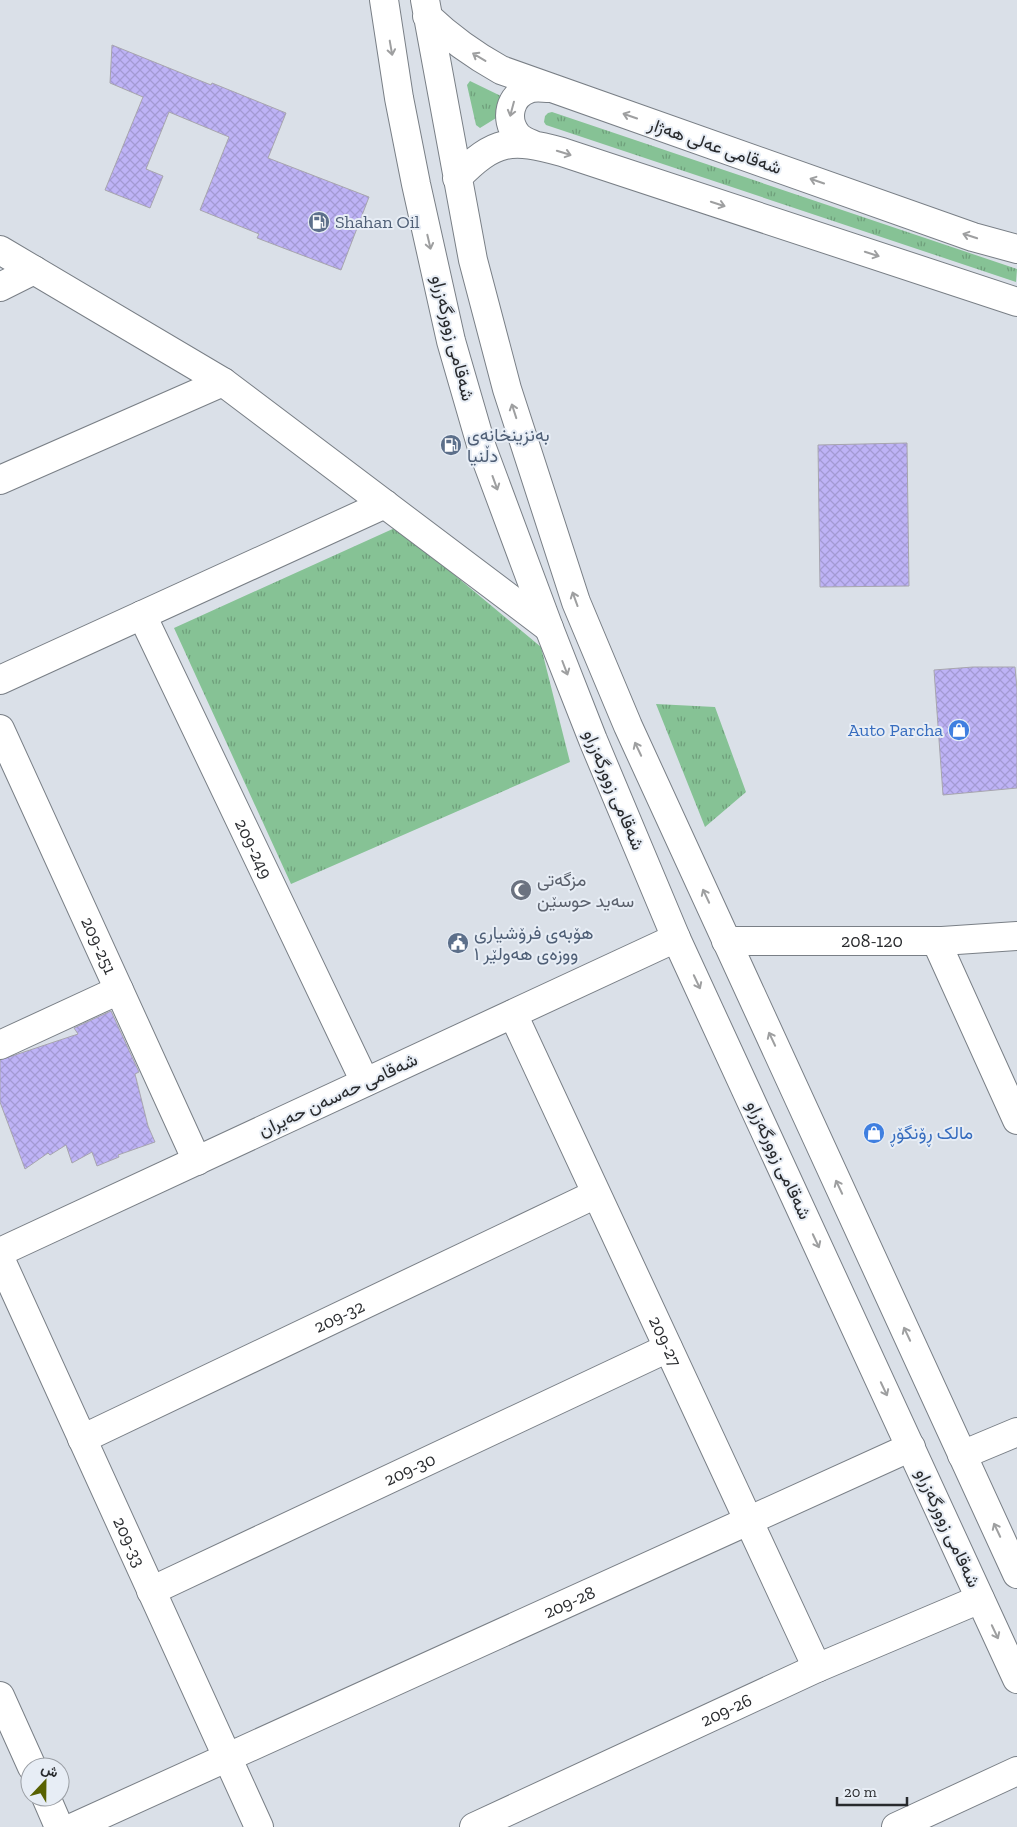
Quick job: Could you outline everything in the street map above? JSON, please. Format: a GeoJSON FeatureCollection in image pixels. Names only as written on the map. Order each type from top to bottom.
{"type":"FeatureCollection","features":[{"type":"Feature","properties":{"kind":"street","name":"شەقامی زوورگەزراو"},"geometry":{"type":"LineString","coordinates":[[384,0],[409,146],[451,341],[482,448],[549,628],[593,740],[676,938],[1017,1678]]}},
{"type":"Feature","properties":{"kind":"street"},"geometry":{"type":"LineString","coordinates":[[426,8],[472,260],[507,389],[576,602],[628,726],[1017,1574]]}},
{"type":"Feature","properties":{"kind":"street","name":"شەقامی عەلی هەژار"},"geometry":{"type":"LineString","coordinates":[[426,8],[449,36],[501,70],[973,237],[1017,249]]}},
{"type":"Feature","properties":{"kind":"street"},"geometry":{"type":"LineString","coordinates":[[534,145],[517,135],[512,127],[510,118],[511,108],[521,93],[529,88],[549,88]]}},
{"type":"Feature","properties":{"kind":"street"},"geometry":{"type":"LineString","coordinates":[[458,178],[476,159],[493,149],[512,143],[534,145],[562,152],[1017,302]]}},
{"type":"Feature","properties":{"kind":"street"},"geometry":{"type":"LineString","coordinates":[[0,250],[223,382],[549,628]]}},
{"type":"Feature","properties":{"kind":"street"},"geometry":{"type":"LineString","coordinates":[[0,287],[34,270]]}},
{"type":"Feature","properties":{"kind":"street"},"geometry":{"type":"LineString","coordinates":[[0,480],[223,382]]}},
{"type":"Feature","properties":{"kind":"street"},"geometry":{"type":"LineString","coordinates":[[0,680],[385,504]]}},
{"type":"Feature","properties":{"kind":"street","name":"209-249"},"geometry":{"type":"LineString","coordinates":[[142,615],[365,1082]]}},
{"type":"Feature","properties":{"kind":"street","name":"209-251"},"geometry":{"type":"LineString","coordinates":[[0,729],[197,1160]]}},
{"type":"Feature","properties":{"kind":"street","name":"208-120"},"geometry":{"type":"LineString","coordinates":[[726,941],[936,941],[1017,936]]}},
{"type":"Feature","properties":{"kind":"street","name":"شەقامی حەسەن حەیران"},"geometry":{"type":"LineString","coordinates":[[0,1252],[676,938]]}},
{"type":"Feature","properties":{"kind":"street"},"geometry":{"type":"LineString","coordinates":[[936,941],[1017,1120]]}},
{"type":"Feature","properties":{"kind":"street"},"geometry":{"type":"LineString","coordinates":[[0,1045],[119,990]]}},
{"type":"Feature","properties":{"kind":"street","name":"209-27"},"geometry":{"type":"LineString","coordinates":[[513,1014],[817,1668]]}},
{"type":"Feature","properties":{"kind":"street","name":"209-32"},"geometry":{"type":"LineString","coordinates":[[82,1439],[596,1194]]}},
{"type":"Feature","properties":{"kind":"street","name":"209-33"},"geometry":{"type":"LineString","coordinates":[[0,1258],[259,1827]]}},
{"type":"Feature","properties":{"kind":"street","name":"209-30"},"geometry":{"type":"LineString","coordinates":[[151,1591],[668,1348]]}},
{"type":"Feature","properties":{"kind":"street"},"geometry":{"type":"LineString","coordinates":[[962,1455],[1017,1432]]}},
{"type":"Feature","properties":{"kind":"street","name":"209-28"},"geometry":{"type":"LineString","coordinates":[[74,1827],[911,1447]]}},
{"type":"Feature","properties":{"kind":"street","name":"209-26"},"geometry":{"type":"LineString","coordinates":[[474,1827],[817,1668],[980,1598]]}},
{"type":"Feature","properties":{"kind":"street"},"geometry":{"type":"LineString","coordinates":[[0,1696],[27,1757]]}},
{"type":"Feature","properties":{"kind":"street"},"geometry":{"type":"LineString","coordinates":[[896,1827],[1017,1771]]}},
{"type":"Feature","properties":{"kind":"street"},"geometry":{"type":"LineString","coordinates":[[50,1807],[59,1827]]}},
{"type":"Feature","properties":{"kind":"green space"},"geometry":{"type":"Polygon","coordinates":[[[470,81],[503,97],[501,115],[480,128],[476,125],[467,85],[470,81]]]}},
{"type":"Feature","properties":{"kind":"green space"},"geometry":{"type":"Polygon","coordinates":[[[552,112],[1017,269],[1016,282],[546,125],[544,122],[545,116],[552,112]]]}},
{"type":"Feature","properties":{"kind":"green space"},"geometry":{"type":"Polygon","coordinates":[[[397,527],[541,647],[570,762],[291,884],[174,628],[397,527]]]}},
{"type":"Feature","properties":{"kind":"green space"},"geometry":{"type":"Polygon","coordinates":[[[656,704],[715,707],[746,792],[705,827],[656,704]]]}},
{"type":"Feature","properties":{"kind":"building"},"geometry":{"type":"Polygon","coordinates":[[[112,45],[286,113],[268,158],[369,197],[341,270],[257,238],[259,234],[200,210],[229,137],[169,112],[146,169],[163,176],[150,208],[105,190],[143,97],[110,83],[112,45]]]}},
{"type":"Feature","properties":{"kind":"building"},"geometry":{"type":"Polygon","coordinates":[[[907,443],[909,586],[820,587],[818,445],[907,443]]]}},
{"type":"Feature","properties":{"kind":"building"},"geometry":{"type":"Polygon","coordinates":[[[973,667],[1015,667],[1017,689],[1017,788],[943,795],[934,670],[973,667]]]}},
{"type":"Feature","properties":{"kind":"building"},"geometry":{"type":"Polygon","coordinates":[[[111,1011],[139,1072],[135,1074],[148,1126],[155,1142],[118,1155],[119,1157],[97,1166],[92,1152],[72,1163],[66,1145],[50,1155],[48,1153],[25,1169],[0,1102],[0,1060],[78,1034],[74,1028],[111,1011]]]}},
{"type":"Feature","properties":{"kind":"place","name":"Shahan Oil"},"geometry":{"type":"Point","coordinates":[319,222]}},
{"type":"Feature","properties":{"kind":"place","name":"بەنزینخانەی دڵنیا"},"geometry":{"type":"Point","coordinates":[451,445]}},
{"type":"Feature","properties":{"kind":"place","name":"Auto Parcha"},"geometry":{"type":"Point","coordinates":[959,730]}},
{"type":"Feature","properties":{"kind":"place","name":"مزگەتی سەید حوسێن"},"geometry":{"type":"Point","coordinates":[521,890]}},
{"type":"Feature","properties":{"kind":"place","name":"هۆبەی فرۆشیاری ووزەی هەولێر ١"},"geometry":{"type":"Point","coordinates":[458,943]}},
{"type":"Feature","properties":{"kind":"place","name":"مالک ڕۆنگۆڕ"},"geometry":{"type":"Point","coordinates":[874,1133]}}]}
